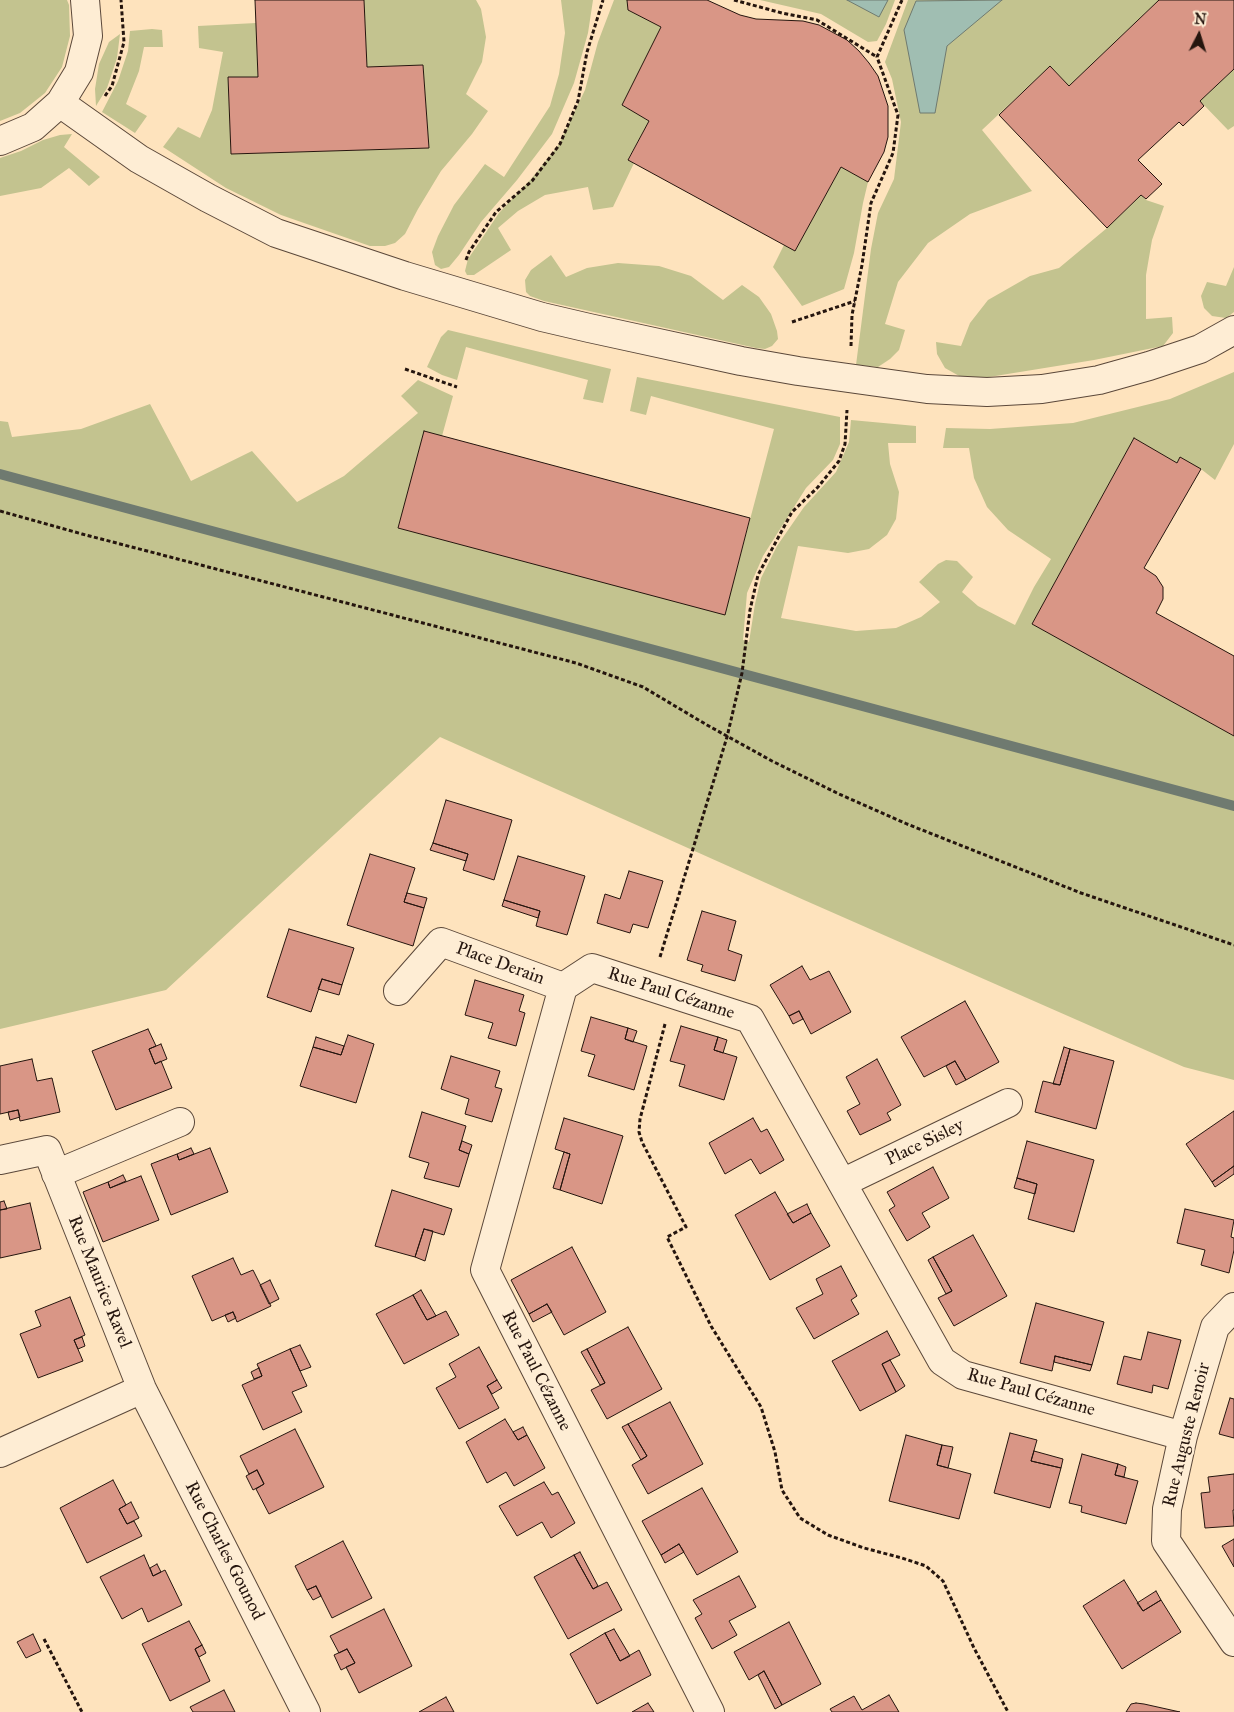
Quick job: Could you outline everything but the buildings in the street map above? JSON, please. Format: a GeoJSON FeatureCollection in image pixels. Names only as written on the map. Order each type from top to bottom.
{"type":"FeatureCollection","features":[{"type":"Feature","properties":{"kind":"street"},"geometry":{"type":"LineString","coordinates":[[0,141],[33,127],[60,103],[79,72],[88,36],[85,0]]}},
{"type":"Feature","properties":{"kind":"street"},"geometry":{"type":"LineString","coordinates":[[60,103],[139,159],[208,198],[276,233],[453,291],[589,328],[741,361],[927,389],[987,392],[1042,389],[1099,380],[1149,366],[1200,349],[1234,330]]}},
{"type":"Feature","properties":{"kind":"street","name":"Place Derain"},"geometry":{"type":"LineString","coordinates":[[398,991],[441,942],[563,986]]}},
{"type":"Feature","properties":{"kind":"street","name":"Rue Paul Cézanne"},"geometry":{"type":"LineString","coordinates":[[710,1712],[485,1270],[563,986],[592,968],[750,1019],[942,1361],[964,1375],[1183,1436]]}},
{"type":"Feature","properties":{"kind":"street","name":"Place Sisley"},"geometry":{"type":"LineString","coordinates":[[842,1183],[1008,1103]]}},
{"type":"Feature","properties":{"kind":"street"},"geometry":{"type":"LineString","coordinates":[[56,1174],[180,1122]]}},
{"type":"Feature","properties":{"kind":"street","name":"Rue Maurice Ravel"},"geometry":{"type":"LineString","coordinates":[[0,1160],[47,1150],[142,1389]]}},
{"type":"Feature","properties":{"kind":"street","name":"Rue Auguste Renoir"},"geometry":{"type":"LineString","coordinates":[[1234,1307],[1215,1327],[1183,1436],[1167,1509],[1166,1542],[1234,1642]]}},
{"type":"Feature","properties":{"kind":"street"},"geometry":{"type":"LineString","coordinates":[[0,1453],[142,1389]]}},
{"type":"Feature","properties":{"kind":"street","name":"Rue Charles Gounod"},"geometry":{"type":"LineString","coordinates":[[142,1389],[306,1712]]}},
{"type":"Feature","properties":{"kind":"path"},"geometry":{"type":"LineString","coordinates":[[453,291],[469,252],[496,212],[532,181],[560,144],[578,102],[587,52],[602,0]]}},
{"type":"Feature","properties":{"kind":"path"},"geometry":{"type":"LineString","coordinates":[[734,0],[817,20],[877,57],[898,115],[893,153],[871,203],[852,316],[845,444],[839,461],[792,512],[758,575],[750,610],[742,673],[728,736],[681,885],[640,1120],[640,1137],[686,1227],[667,1237],[711,1326],[761,1407],[775,1452],[782,1490],[800,1518],[828,1535],[864,1548],[926,1566],[944,1581],[974,1648],[1008,1712]]}},
{"type":"Feature","properties":{"kind":"path"},"geometry":{"type":"LineString","coordinates":[[877,57],[902,0]]}},
{"type":"Feature","properties":{"kind":"path"},"geometry":{"type":"LineString","coordinates":[[792,322],[855,301]]}},
{"type":"Feature","properties":{"kind":"path"},"geometry":{"type":"LineString","coordinates":[[405,369],[457,386]]}},
{"type":"Feature","properties":{"kind":"path"},"geometry":{"type":"LineString","coordinates":[[0,510],[82,534],[576,662],[643,687],[772,761],[839,794],[907,824],[1081,892],[1234,945]]}},
{"type":"Feature","properties":{"kind":"path"},"geometry":{"type":"LineString","coordinates":[[44,1639],[82,1712]]}},
{"type":"Feature","properties":{"kind":"green space"},"geometry":{"type":"Polygon","coordinates":[[[0,0],[67,0],[69,5],[70,36],[62,67],[45,93],[20,113],[0,121],[0,0]]]}},
{"type":"Feature","properties":{"kind":"green space"},"geometry":{"type":"Polygon","coordinates":[[[364,0],[476,0],[481,9],[486,37],[482,62],[466,94],[488,111],[472,134],[441,171],[405,234],[395,243],[385,246],[370,246],[281,215],[226,188],[163,147],[178,127],[200,138],[212,110],[223,52],[199,48],[198,26],[256,23],[258,77],[228,78],[231,154],[429,148],[423,65],[367,67],[364,0]]]}},
{"type":"Feature","properties":{"kind":"green space"},"geometry":{"type":"Polygon","coordinates":[[[561,0],[593,0],[588,33],[574,83],[552,134],[517,180],[481,222],[459,255],[449,267],[441,269],[435,265],[432,252],[454,205],[485,164],[504,177],[550,106],[559,74],[565,33],[561,0]]]}},
{"type":"Feature","properties":{"kind":"green space"},"geometry":{"type":"Polygon","coordinates":[[[614,0],[627,0],[628,10],[661,27],[622,105],[649,121],[628,159],[634,163],[613,207],[593,210],[588,187],[545,195],[518,211],[498,228],[511,250],[474,275],[467,275],[465,271],[468,259],[499,213],[531,179],[558,146],[585,90],[598,42],[614,0]]]}},
{"type":"Feature","properties":{"kind":"green space"},"geometry":{"type":"Polygon","coordinates":[[[760,0],[895,0],[877,41],[868,42],[821,14],[760,0]]]}},
{"type":"Feature","properties":{"kind":"green space"},"geometry":{"type":"Polygon","coordinates":[[[908,0],[1159,0],[1069,86],[1050,66],[982,130],[1032,191],[970,214],[928,243],[898,282],[885,324],[905,330],[899,350],[878,367],[856,365],[871,249],[878,213],[894,179],[901,122],[892,79],[885,62],[908,0]]]}},
{"type":"Feature","properties":{"kind":"green space"},"geometry":{"type":"Polygon","coordinates":[[[162,30],[163,47],[144,47],[139,71],[126,104],[147,116],[135,133],[102,112],[118,81],[128,51],[130,31],[162,30]]]}},
{"type":"Feature","properties":{"kind":"green space"},"geometry":{"type":"Polygon","coordinates":[[[120,34],[117,58],[107,88],[96,106],[95,89],[99,64],[109,42],[120,34]]]}},
{"type":"Feature","properties":{"kind":"green space"},"geometry":{"type":"Polygon","coordinates":[[[1234,69],[1234,126],[1228,130],[1200,101],[1234,69]]]}},
{"type":"Feature","properties":{"kind":"green space"},"geometry":{"type":"Polygon","coordinates":[[[72,134],[64,147],[100,177],[89,186],[69,168],[41,188],[0,196],[0,158],[21,151],[43,140],[72,134]]]}},
{"type":"Feature","properties":{"kind":"green space"},"geometry":{"type":"Polygon","coordinates":[[[841,167],[868,182],[854,253],[844,289],[802,306],[773,267],[784,245],[795,251],[841,167]]]}},
{"type":"Feature","properties":{"kind":"green space"},"geometry":{"type":"Polygon","coordinates":[[[1141,195],[1146,200],[1164,206],[1152,240],[1146,275],[1146,319],[1172,317],[1173,333],[1163,346],[1094,360],[989,377],[961,377],[945,368],[937,354],[936,342],[961,346],[970,323],[988,300],[1030,276],[1059,268],[1107,228],[1141,195]]]}},
{"type":"Feature","properties":{"kind":"green space"},"geometry":{"type":"Polygon","coordinates":[[[551,255],[566,277],[587,268],[618,263],[659,266],[691,276],[723,300],[742,285],[759,297],[771,314],[778,339],[772,346],[765,349],[756,348],[544,301],[530,296],[526,292],[525,280],[531,270],[551,255]]]}},
{"type":"Feature","properties":{"kind":"green space"},"geometry":{"type":"Polygon","coordinates":[[[1234,267],[1234,312],[1226,318],[1212,316],[1204,308],[1201,296],[1207,282],[1226,286],[1234,267]]]}},
{"type":"Feature","properties":{"kind":"green space"},"geometry":{"type":"Polygon","coordinates":[[[448,330],[611,369],[603,403],[583,399],[588,380],[466,347],[457,380],[442,375],[427,367],[441,337],[448,330]]]}},
{"type":"Feature","properties":{"kind":"green space"},"geometry":{"type":"Polygon","coordinates":[[[1234,372],[1234,444],[1215,480],[1201,469],[1180,458],[1177,463],[1134,438],[1032,624],[1234,736],[1234,1080],[1184,1067],[440,737],[166,990],[0,1029],[0,421],[8,422],[12,437],[81,429],[150,404],[191,481],[252,451],[297,502],[344,476],[418,413],[401,396],[418,380],[453,396],[442,436],[424,432],[398,528],[725,614],[774,429],[651,396],[646,415],[630,411],[637,377],[840,417],[840,444],[833,460],[806,488],[763,556],[747,593],[743,640],[749,642],[761,578],[777,546],[804,507],[836,472],[849,442],[851,420],[916,426],[916,443],[888,443],[890,464],[899,492],[896,519],[887,535],[869,549],[848,553],[798,546],[781,618],[856,631],[896,628],[921,617],[940,602],[919,582],[938,564],[946,560],[957,561],[973,577],[962,592],[978,606],[1015,625],[1034,587],[1051,559],[1008,530],[987,507],[974,478],[969,448],[943,448],[946,428],[990,429],[1073,423],[1170,399],[1234,372]]]}},
{"type":"Feature","properties":{"kind":"shaded area"},"geometry":{"type":"Polygon","coordinates":[[[847,0],[888,0],[879,17],[847,0]]]}},
{"type":"Feature","properties":{"kind":"shaded area"},"geometry":{"type":"Polygon","coordinates":[[[1002,0],[947,46],[935,113],[920,113],[904,30],[916,1],[1002,0]]]}},
{"type":"Feature","properties":{"kind":"waterway"},"geometry":{"type":"LineString","coordinates":[[0,474],[1234,806]]}}]}
